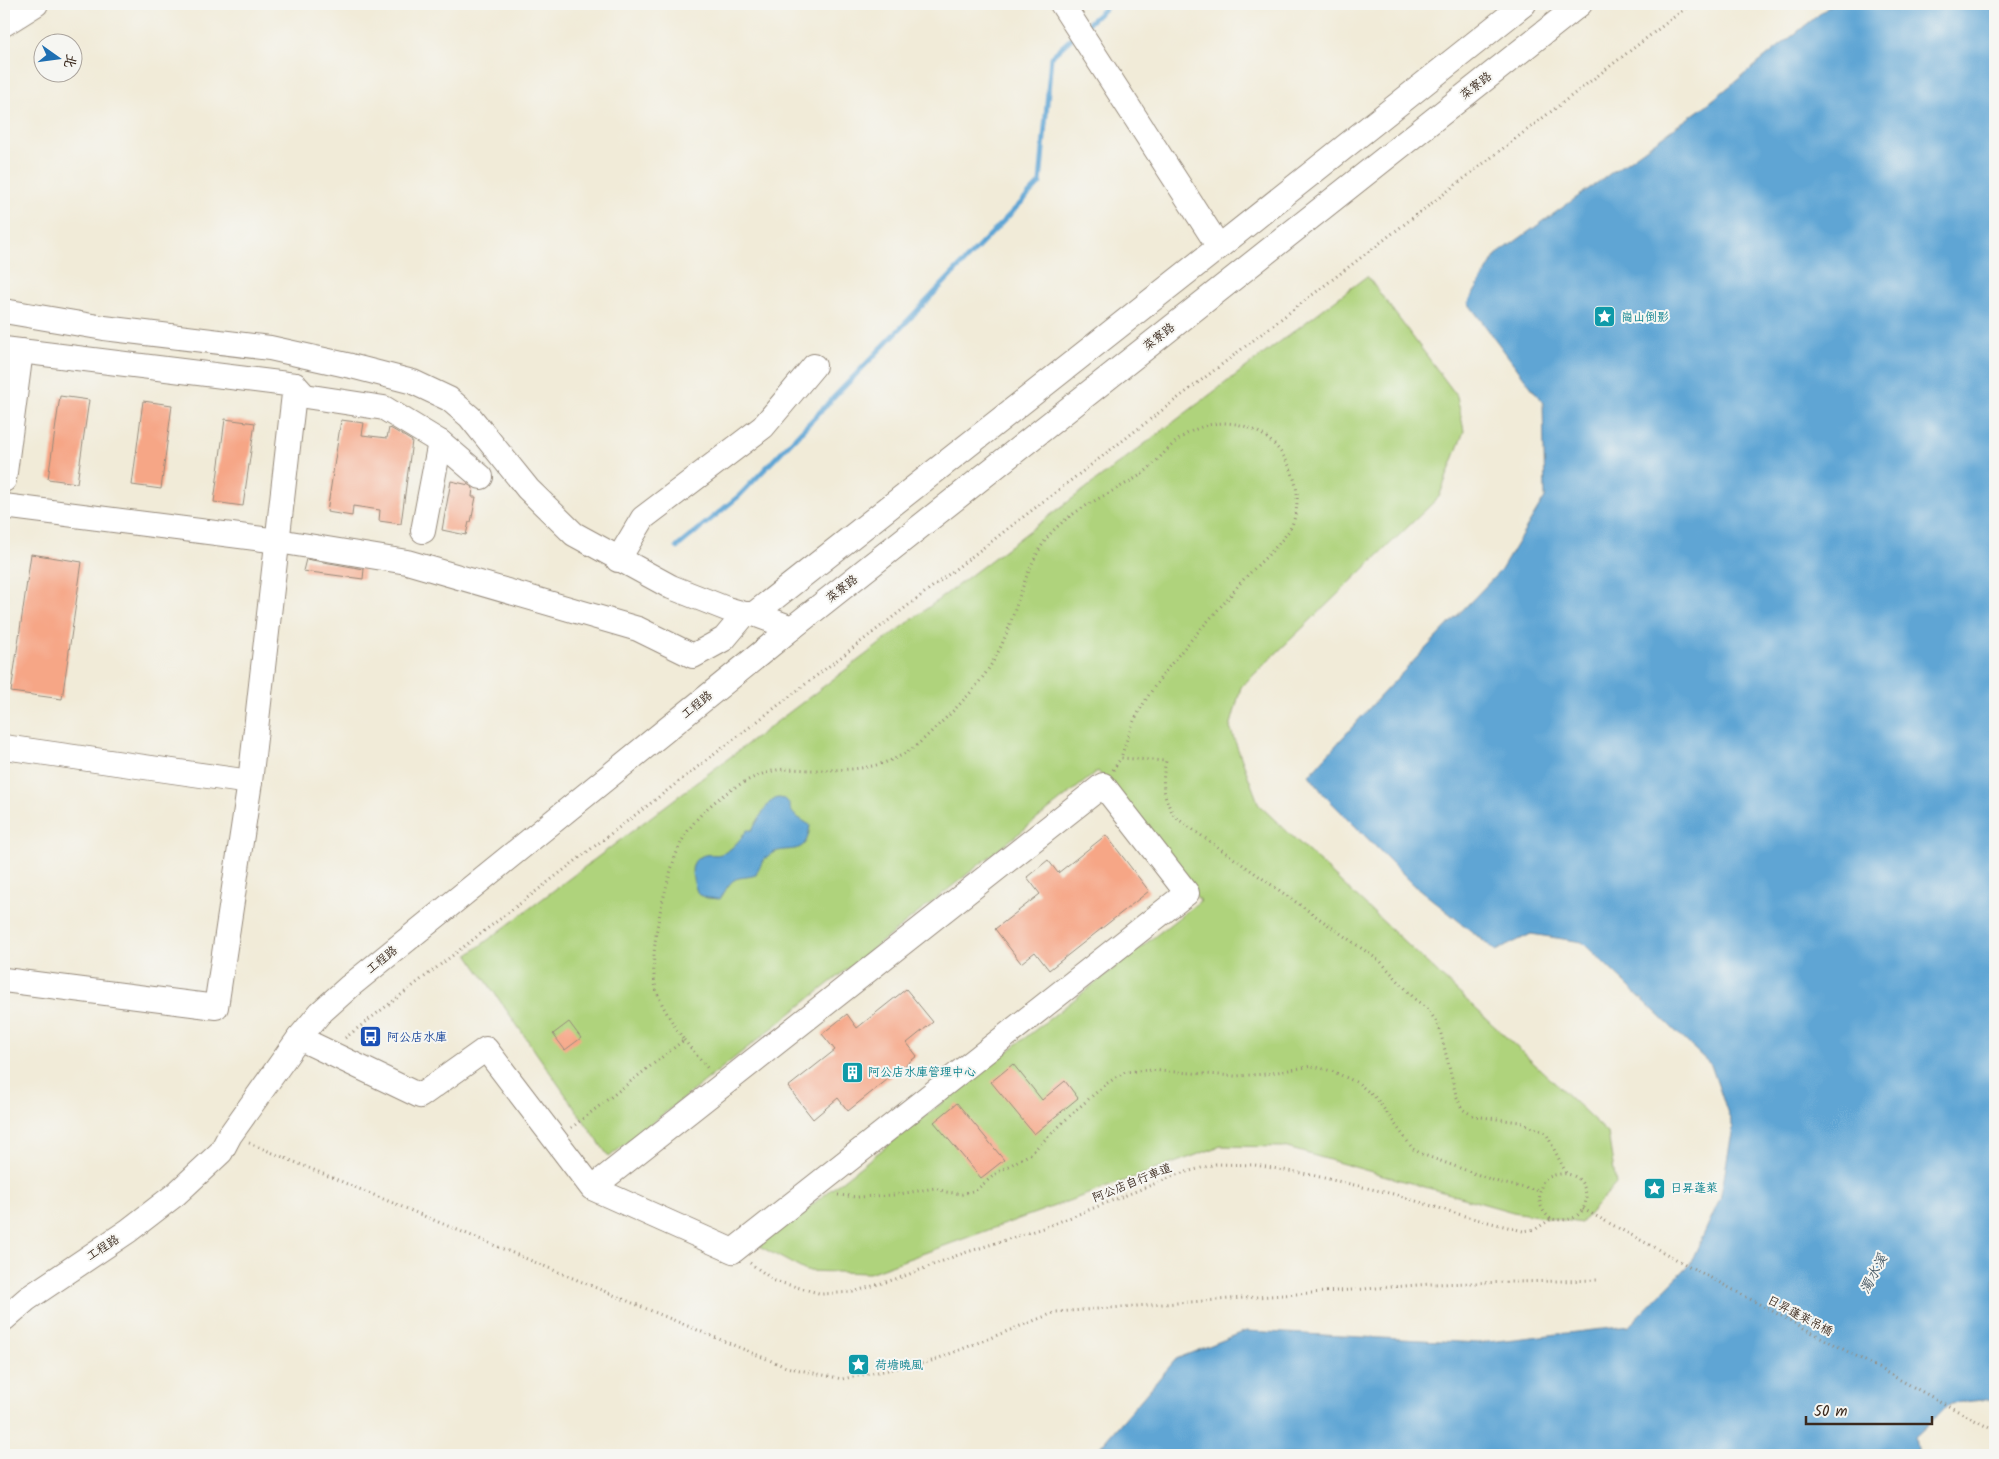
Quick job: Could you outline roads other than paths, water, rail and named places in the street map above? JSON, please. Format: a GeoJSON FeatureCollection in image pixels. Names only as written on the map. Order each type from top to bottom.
{"type":"FeatureCollection","features":[{"type":"Feature","properties":{"kind":"street"},"geometry":{"type":"LineString","coordinates":[[4,24],[36,4]]}},
{"type":"Feature","properties":{"kind":"street"},"geometry":{"type":"LineString","coordinates":[[1062,4],[1111,83],[1219,247]]}},
{"type":"Feature","properties":{"kind":"street"},"geometry":{"type":"LineString","coordinates":[[4,506],[278,541],[407,562],[638,629],[693,656],[724,639],[742,612],[1219,247],[1524,4]]}},
{"type":"Feature","properties":{"kind":"street","name":"菜寮路"},"geometry":{"type":"LineString","coordinates":[[792,628],[1580,4]]}},
{"type":"Feature","properties":{"kind":"street"},"geometry":{"type":"LineString","coordinates":[[4,311],[104,328],[270,348],[413,382],[449,399],[470,417],[528,489],[574,534],[618,560],[671,587],[792,628]]}},
{"type":"Feature","properties":{"kind":"street"},"geometry":{"type":"LineString","coordinates":[[4,480],[12,350],[295,385],[305,396],[384,408],[440,442],[481,477]]}},
{"type":"Feature","properties":{"kind":"street"},"geometry":{"type":"LineString","coordinates":[[618,560],[642,518],[763,427],[814,366]]}},
{"type":"Feature","properties":{"kind":"street"},"geometry":{"type":"LineString","coordinates":[[4,980],[216,1007],[250,782],[295,385]]}},
{"type":"Feature","properties":{"kind":"street"},"geometry":{"type":"LineString","coordinates":[[423,531],[440,442]]}},
{"type":"Feature","properties":{"kind":"street","name":"工程路"},"geometry":{"type":"LineString","coordinates":[[4,1319],[27,1300],[128,1231],[176,1194],[221,1152],[230,1135],[299,1038],[320,1013],[350,986],[792,628]]}},
{"type":"Feature","properties":{"kind":"street"},"geometry":{"type":"LineString","coordinates":[[4,747],[250,782]]}},
{"type":"Feature","properties":{"kind":"street"},"geometry":{"type":"LineString","coordinates":[[299,1038],[326,1053],[420,1096],[486,1049],[592,1188],[733,1251],[1187,893],[1103,785],[592,1188]]}},
{"type":"Feature","properties":{"kind":"water","name":"濁水溪"},"geometry":{"type":"Polygon","coordinates":[[[1832,4],[1995,4],[1995,1399],[1951,1403],[1915,1437],[1918,1455],[1093,1455],[1176,1359],[1246,1331],[1479,1343],[1629,1326],[1690,1264],[1720,1199],[1733,1128],[1711,1065],[1582,942],[1531,934],[1496,951],[1414,885],[1325,796],[1309,775],[1382,694],[1501,570],[1545,497],[1543,403],[1468,303],[1496,255],[1705,106],[1832,4]]]}},
{"type":"Feature","properties":{"kind":"water"},"geometry":{"type":"Polygon","coordinates":[[[777,798],[786,800],[793,813],[810,825],[805,843],[800,847],[781,850],[768,856],[762,862],[756,875],[733,881],[720,899],[707,898],[698,894],[692,873],[692,867],[697,859],[704,855],[721,854],[729,850],[747,830],[752,830],[770,802],[777,798]]]}},
{"type":"Feature","properties":{"kind":"waterway"},"geometry":{"type":"LineString","coordinates":[[1084,27],[1110,4]]}},
{"type":"Feature","properties":{"kind":"waterway"},"geometry":{"type":"LineString","coordinates":[[677,547],[739,496],[1040,183],[1051,57],[1074,36]]}},
{"type":"Feature","properties":{"kind":"place","name":"崗山倒影"},"geometry":{"type":"Point","coordinates":[1605,317]}},
{"type":"Feature","properties":{"kind":"place","name":"阿公店水庫"},"geometry":{"type":"Point","coordinates":[371,1037]}},
{"type":"Feature","properties":{"kind":"place","name":"阿公店水庫管理中心"},"geometry":{"type":"Point","coordinates":[852,1072]}},
{"type":"Feature","properties":{"kind":"place","name":"日昇蓬萊"},"geometry":{"type":"Point","coordinates":[1654,1188]}},
{"type":"Feature","properties":{"kind":"place","name":"荷塘曉風"},"geometry":{"type":"Point","coordinates":[859,1365]}}]}
